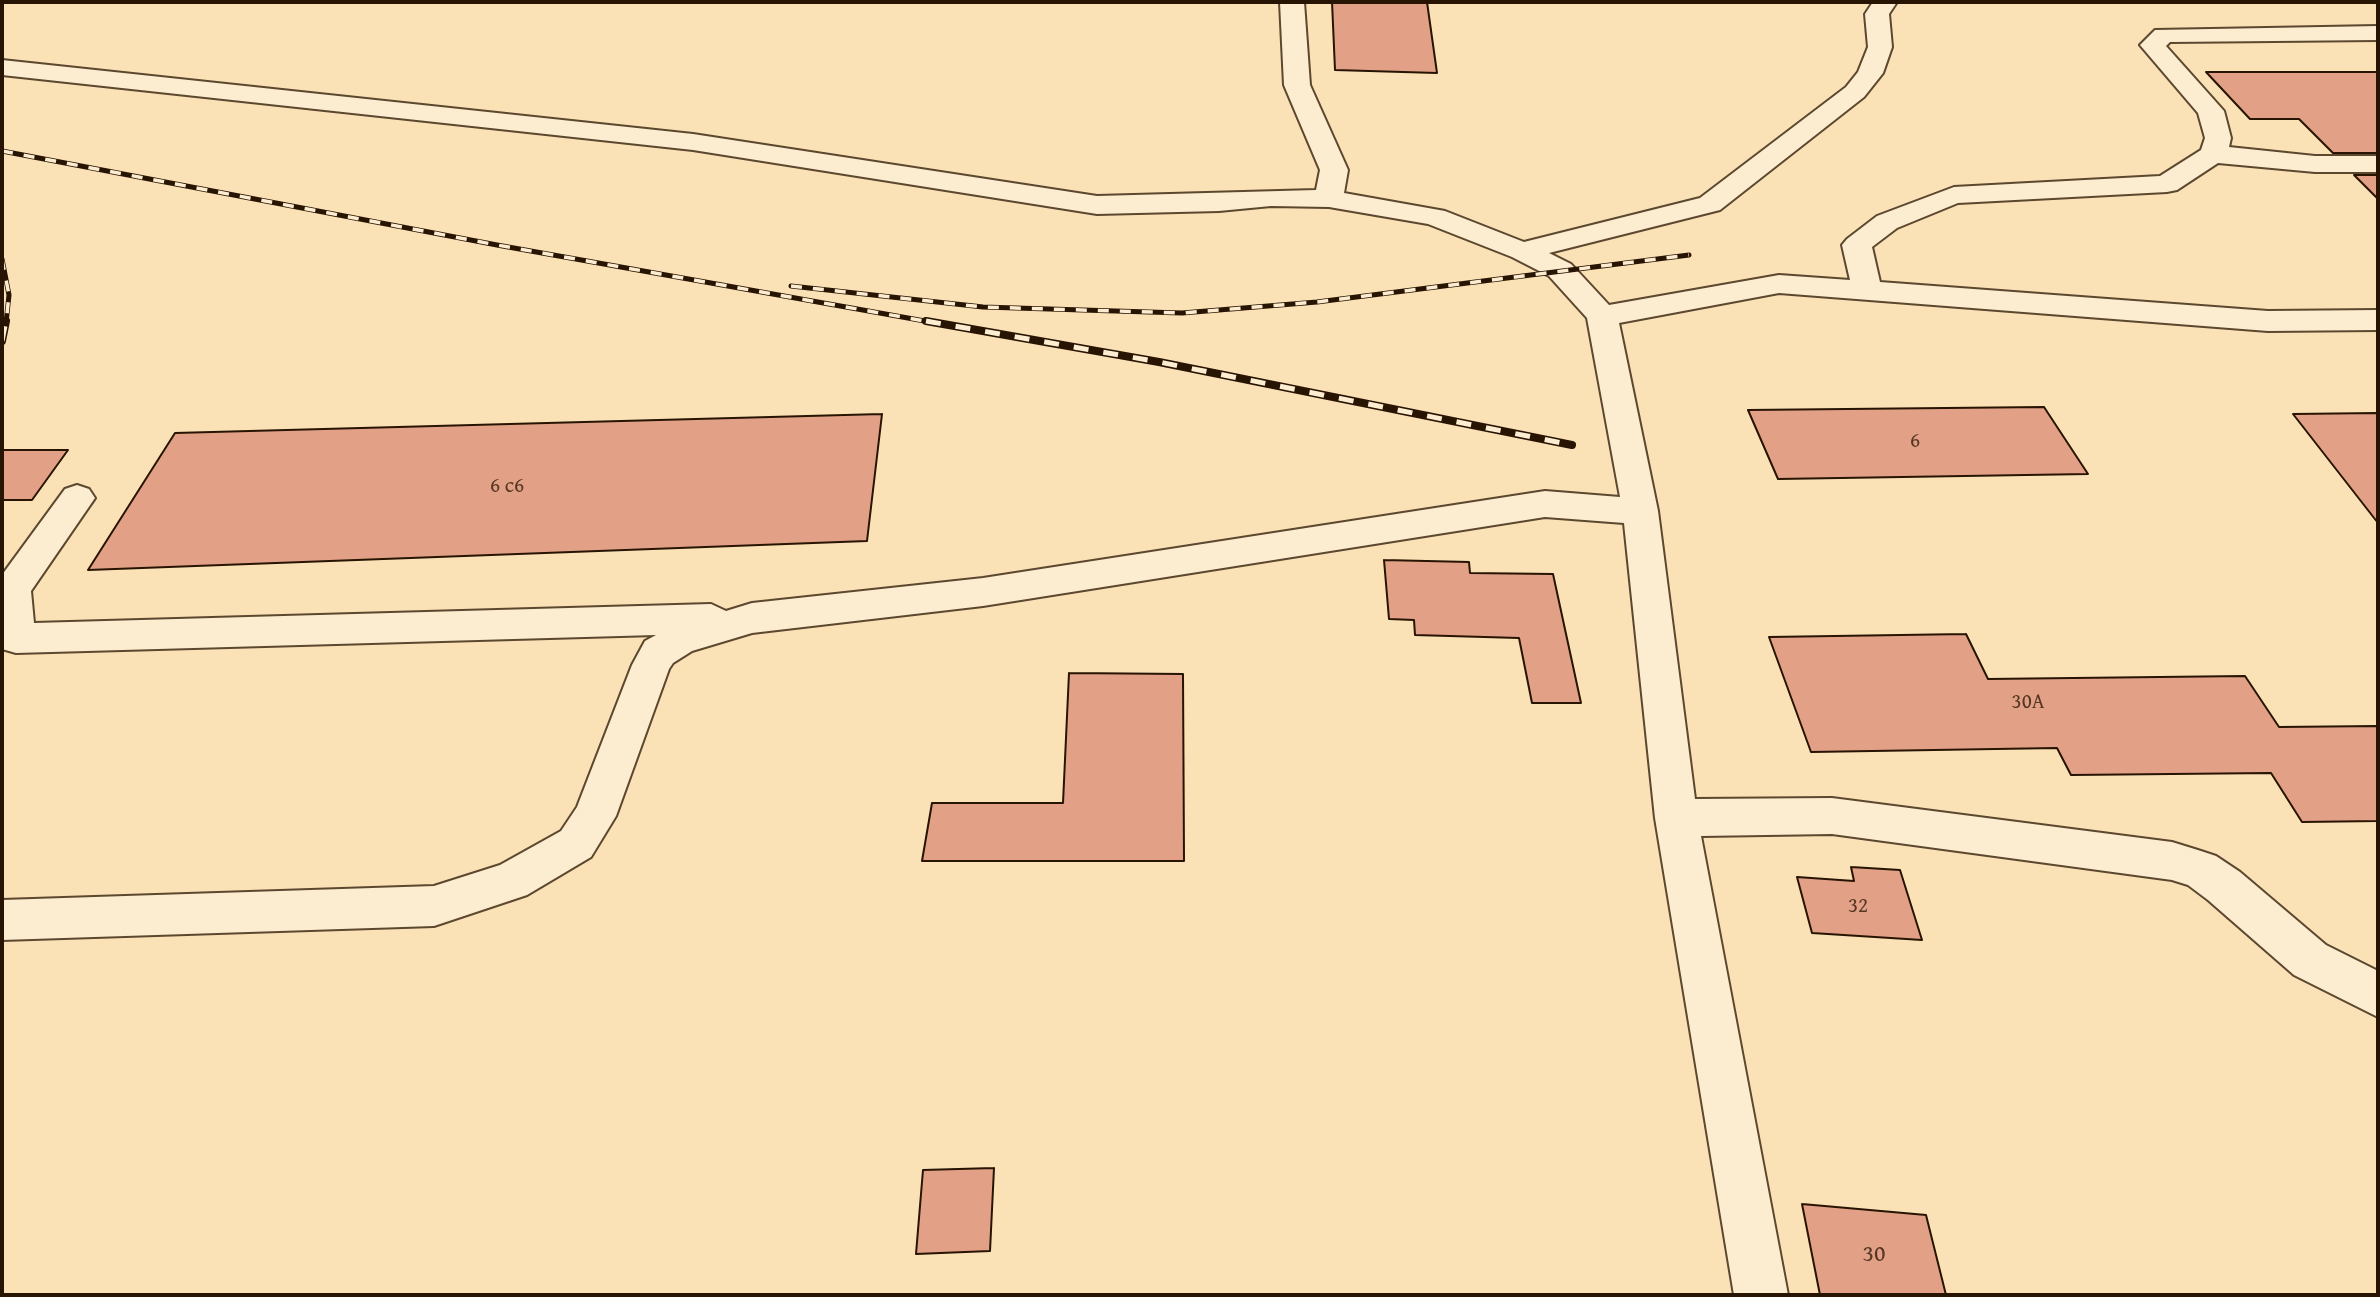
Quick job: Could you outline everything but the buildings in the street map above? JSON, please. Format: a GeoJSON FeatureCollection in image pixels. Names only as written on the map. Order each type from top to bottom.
{"type":"FeatureCollection","features":[{"type":"Feature","properties":{"kind":"street"},"geometry":{"type":"LineString","coordinates":[[1292,2],[1297,85],[1334,170],[1329,199]]}},
{"type":"Feature","properties":{"kind":"street"},"geometry":{"type":"LineString","coordinates":[[1522,251],[1710,204],[1854,92],[1870,73],[1880,47],[1877,14],[1885,2]]}},
{"type":"Feature","properties":{"kind":"street"},"geometry":{"type":"LineString","coordinates":[[2213,154],[2218,138],[2211,111],[2152,45],[2164,35],[2378,33]]}},
{"type":"Feature","properties":{"kind":"street"},"geometry":{"type":"LineString","coordinates":[[2,67],[693,142],[1097,205],[1219,203],[1271,198],[1329,199],[1435,217],[1522,251],[1560,270],[1602,316],[1640,511],[1676,818],[1761,1295]]}},
{"type":"Feature","properties":{"kind":"street"},"geometry":{"type":"LineString","coordinates":[[1867,290],[1857,245],[1887,222],[1954,195],[2167,184],[2213,154],[2315,164],[2378,164]]}},
{"type":"Feature","properties":{"kind":"street"},"geometry":{"type":"LineString","coordinates":[[1602,316],[1779,284],[2268,321],[2378,320]]}},
{"type":"Feature","properties":{"kind":"street"},"geometry":{"type":"LineString","coordinates":[[77,498],[12,589],[16,638],[752,618],[983,592],[1545,504],[1640,511]]}},
{"type":"Feature","properties":{"kind":"street"},"geometry":{"type":"LineString","coordinates":[[2,920],[435,906],[512,881],[576,844],[594,816],[650,665],[659,652],[678,640],[752,618]]}},
{"type":"Feature","properties":{"kind":"street"},"geometry":{"type":"LineString","coordinates":[[1676,818],[1832,816],[2172,861],[2201,870],[2224,886],[2310,960],[2378,995]]}},
{"type":"Feature","properties":{"kind":"railway"},"geometry":{"type":"LineString","coordinates":[[2,151],[497,245],[936,323]]}},
{"type":"Feature","properties":{"kind":"railway"},"geometry":{"type":"LineString","coordinates":[[791,286],[983,307],[1182,313],[1317,302],[1689,255]]}},
{"type":"Feature","properties":{"kind":"railway"},"geometry":{"type":"LineString","coordinates":[[2,259],[9,295],[6,323]]}},
{"type":"Feature","properties":{"kind":"railway"},"geometry":{"type":"LineString","coordinates":[[2,341],[6,321]]}},
{"type":"Feature","properties":{"kind":"railway"},"geometry":{"type":"LineString","coordinates":[[926,321],[1159,362],[1572,445]]}}]}
